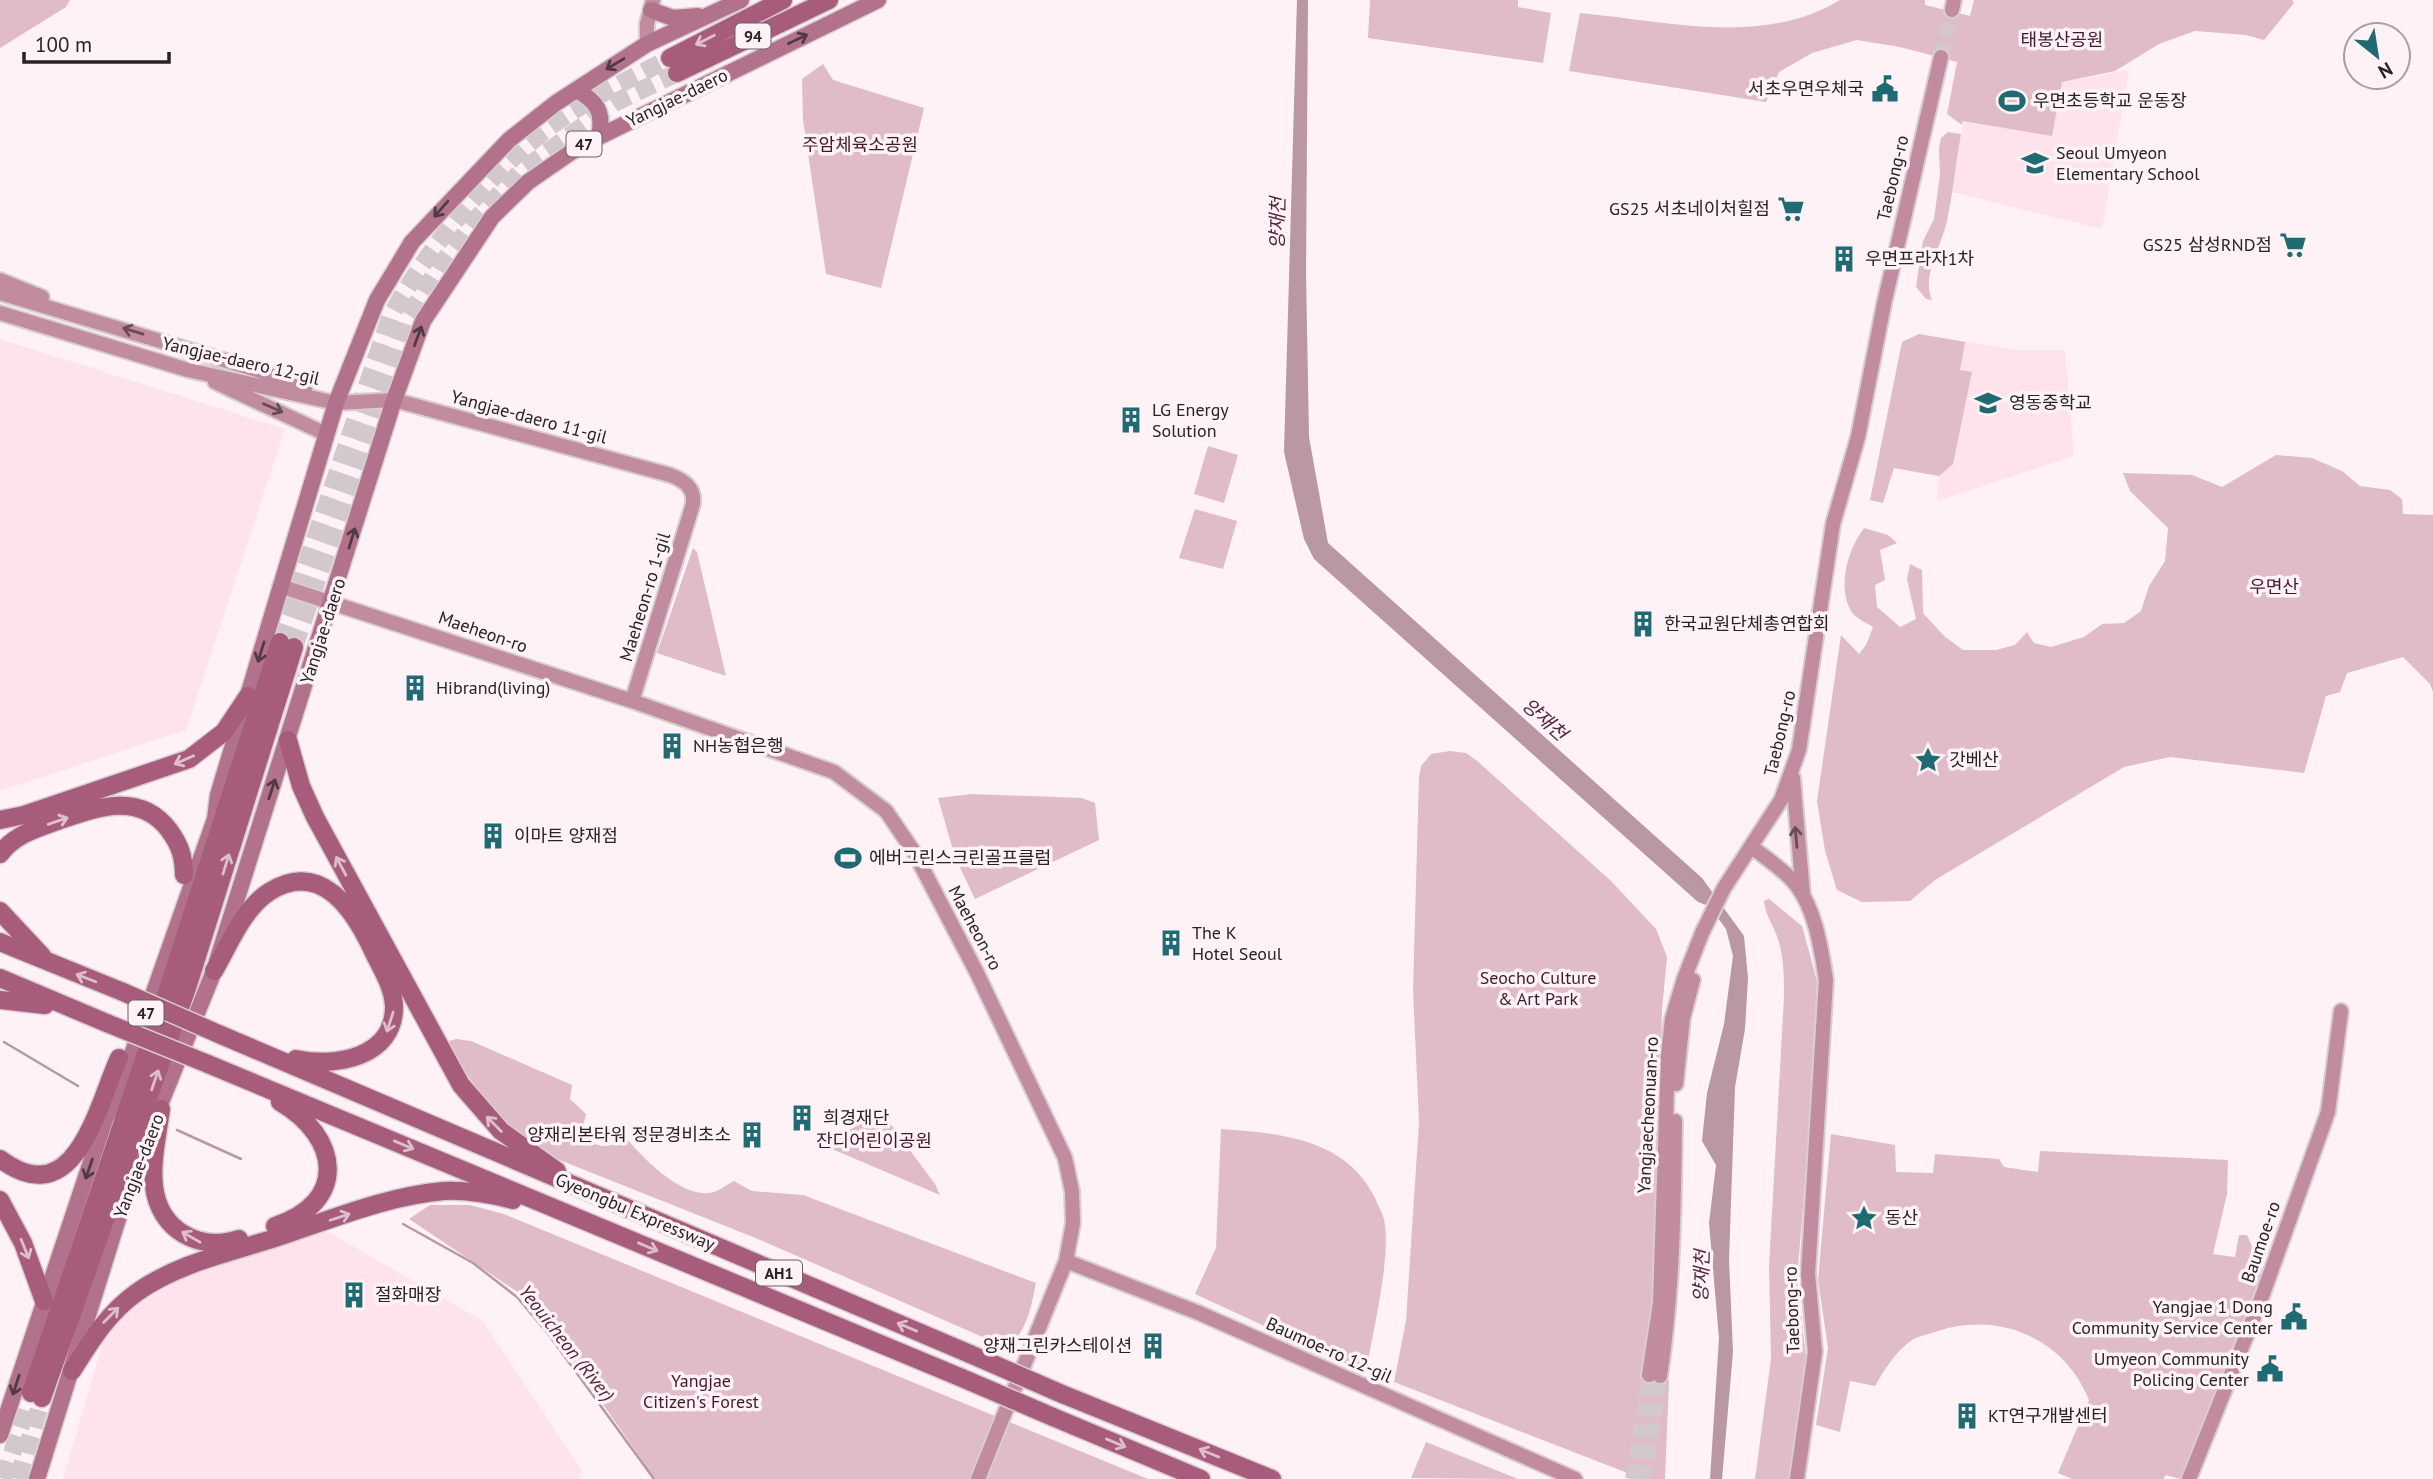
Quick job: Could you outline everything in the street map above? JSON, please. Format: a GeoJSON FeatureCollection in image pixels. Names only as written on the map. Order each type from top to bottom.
{"type":"FeatureCollection","features":[{"type":"Feature","properties":{"kind":"highway","name":"Yangjae-daero"},"geometry":{"type":"LineString","coordinates":[[783,0],[673,66],[826,2]]}},
{"type":"Feature","properties":{"kind":"highway","name":"Yangjae-daero"},"geometry":{"type":"LineString","coordinates":[[37,1396],[187,988],[287,645]]}},
{"type":"Feature","properties":{"kind":"highway"},"geometry":{"type":"LineString","coordinates":[[0,820],[24,815],[189,759],[223,732],[248,696]]}},
{"type":"Feature","properties":{"kind":"highway"},"geometry":{"type":"LineString","coordinates":[[288,740],[301,786],[315,817],[454,1076],[501,1131],[589,1193]]}},
{"type":"Feature","properties":{"kind":"highway"},"geometry":{"type":"LineString","coordinates":[[0,854],[12,841],[32,830],[104,807],[131,805],[154,815],[167,828],[184,858],[184,875]]}},
{"type":"Feature","properties":{"kind":"highway"},"geometry":{"type":"LineString","coordinates":[[214,971],[258,900],[284,885],[303,883],[323,887],[342,900],[360,926],[390,987],[394,1004],[392,1023],[382,1040],[361,1055],[335,1062],[312,1062],[249,1046]]}},
{"type":"Feature","properties":{"kind":"highway"},"geometry":{"type":"LineString","coordinates":[[0,911],[49,964]]}},
{"type":"Feature","properties":{"kind":"highway","name":"Gyeongbu Expressway"},"geometry":{"type":"LineString","coordinates":[[0,942],[1062,1394],[1272,1479]]}},
{"type":"Feature","properties":{"kind":"highway","name":"Gyeongbu Expressway"},"geometry":{"type":"LineString","coordinates":[[0,978],[1201,1479]]}},
{"type":"Feature","properties":{"kind":"highway"},"geometry":{"type":"LineString","coordinates":[[0,1000],[18,1000],[84,1013]]}},
{"type":"Feature","properties":{"kind":"highway"},"geometry":{"type":"LineString","coordinates":[[0,1159],[20,1170],[33,1173],[58,1169],[73,1160],[84,1146],[119,1058]]}},
{"type":"Feature","properties":{"kind":"highway"},"geometry":{"type":"LineString","coordinates":[[161,1109],[154,1186],[163,1212],[185,1236],[200,1242],[220,1244],[292,1220],[311,1208],[323,1191],[328,1174],[326,1152],[304,1118],[235,1075]]}},
{"type":"Feature","properties":{"kind":"highway"},"geometry":{"type":"LineString","coordinates":[[72,1370],[104,1321],[152,1283],[181,1269],[378,1204],[424,1194],[462,1191],[495,1195],[585,1220]]}},
{"type":"Feature","properties":{"kind":"highway"},"geometry":{"type":"LineString","coordinates":[[0,1200],[23,1243],[44,1301]]}},
{"type":"Feature","properties":{"kind":"main road","name":"47"},"geometry":{"type":"LineString","coordinates":[[0,1435],[106,1117],[117,1097],[211,831],[218,795],[335,403],[377,300],[412,242],[509,140],[576,90],[647,44],[741,0]]}},
{"type":"Feature","properties":{"kind":"main road","name":"Yangjae-daero"},"geometry":{"type":"LineString","coordinates":[[37,1479],[132,1174],[161,1109],[214,971],[394,400],[423,321],[492,217],[528,182],[599,136],[878,0]]}},
{"type":"Feature","properties":{"kind":"main road"},"geometry":{"type":"LineString","coordinates":[[652,5],[673,18],[687,19],[724,9]]}},
{"type":"Feature","properties":{"kind":"main road"},"geometry":{"type":"LineString","coordinates":[[576,90],[595,101],[599,109],[602,123],[599,136]]}},
{"type":"Feature","properties":{"kind":"main road"},"geometry":{"type":"LineString","coordinates":[[106,1117],[119,1058],[206,814],[218,795]]}},
{"type":"Feature","properties":{"kind":"main road"},"geometry":{"type":"LineString","coordinates":[[46,1479],[45,1454],[51,1437]]}},
{"type":"Feature","properties":{"kind":"street"},"geometry":{"type":"LineString","coordinates":[[647,44],[652,5]]}},
{"type":"Feature","properties":{"kind":"street","name":"Taebong-ro"},"geometry":{"type":"LineString","coordinates":[[1797,1479],[1815,1352],[1808,1274],[1826,980],[1821,950],[1804,899],[1793,881],[1753,848],[1781,800],[1792,774],[1804,729],[1833,524],[1858,437],[1884,304],[1941,57]]}},
{"type":"Feature","properties":{"kind":"street"},"geometry":{"type":"LineString","coordinates":[[0,280],[104,323]]}},
{"type":"Feature","properties":{"kind":"street","name":"Yangjae-daero 12-gil"},"geometry":{"type":"LineString","coordinates":[[0,293],[260,370],[335,403]]}},
{"type":"Feature","properties":{"kind":"street","name":"Yangjae-daero 12-gil"},"geometry":{"type":"LineString","coordinates":[[0,313],[188,370],[335,403]]}},
{"type":"Feature","properties":{"kind":"street"},"geometry":{"type":"LineString","coordinates":[[0,322],[134,355]]}},
{"type":"Feature","properties":{"kind":"street"},"geometry":{"type":"LineString","coordinates":[[188,370],[326,434]]}},
{"type":"Feature","properties":{"kind":"street","name":"Yangjae-daero 11-gil"},"geometry":{"type":"LineString","coordinates":[[335,403],[394,400],[670,475],[689,486],[693,505]]}},
{"type":"Feature","properties":{"kind":"street","name":"Maeheon-ro 1-gil"},"geometry":{"type":"LineString","coordinates":[[632,701],[693,505]]}},
{"type":"Feature","properties":{"kind":"street","name":"Maeheon-ro"},"geometry":{"type":"LineString","coordinates":[[280,586],[632,701],[834,772],[886,811],[914,852],[977,972],[1065,1158],[1073,1202],[1073,1223],[1066,1261],[978,1479]]}},
{"type":"Feature","properties":{"kind":"street"},"geometry":{"type":"LineString","coordinates":[[1792,774],[1804,899]]}},
{"type":"Feature","properties":{"kind":"street","name":"Yangjaecheonuan-ro"},"geometry":{"type":"LineString","coordinates":[[1654,1375],[1673,1057],[1672,1019],[1684,979],[1718,898],[1753,848]]}},
{"type":"Feature","properties":{"kind":"street","name":"Baumoe-ro"},"geometry":{"type":"LineString","coordinates":[[2189,1479],[2260,1302],[2328,1112],[2341,1011]]}},
{"type":"Feature","properties":{"kind":"street","name":"Baumoe-ro 12-gil"},"geometry":{"type":"LineString","coordinates":[[1066,1261],[1199,1313],[1575,1479]]}},
{"type":"Feature","properties":{"kind":"shaded area"},"geometry":{"type":"Polygon","coordinates":[[[1297,0],[1308,0],[1306,274],[1309,437],[1328,543],[1702,878],[1744,936],[1748,978],[1745,1029],[1735,1087],[1729,1260],[1733,1352],[1722,1479],[1710,1479],[1719,1338],[1709,1223],[1716,1165],[1702,1141],[1707,1093],[1724,1024],[1733,956],[1726,929],[1709,906],[1698,902],[1314,559],[1304,539],[1284,452],[1297,0]]]}},
{"type":"Feature","properties":{"kind":"shaded area","name":"Seoul Umyeon Elementary School"},"geometry":{"type":"Polygon","coordinates":[[[1973,65],[2062,82],[2129,70],[2102,229],[1952,192],[1973,65]]]}},
{"type":"Feature","properties":{"kind":"shaded area","name":"영동중학교"},"geometry":{"type":"Polygon","coordinates":[[[1919,334],[2018,350],[2065,350],[2074,456],[1937,501],[1939,476],[1894,468],[1919,334]]]}},
{"type":"Feature","properties":{"kind":"shaded area"},"geometry":{"type":"Polygon","coordinates":[[[0,339],[285,429],[186,730],[0,791],[0,339]]]}},
{"type":"Feature","properties":{"kind":"shaded area"},"geometry":{"type":"Polygon","coordinates":[[[325,1230],[483,1321],[582,1471],[579,1479],[63,1479],[109,1322],[177,1280],[325,1230]]]}},
{"type":"Feature","properties":{"kind":"green space"},"geometry":{"type":"Polygon","coordinates":[[[0,0],[70,0],[66,7],[0,48],[0,0]]]}},
{"type":"Feature","properties":{"kind":"green space"},"geometry":{"type":"Polygon","coordinates":[[[1370,0],[1518,0],[1518,7],[1551,13],[1543,63],[1368,38],[1370,0]]]}},
{"type":"Feature","properties":{"kind":"green space","name":"태봉산공원"},"geometry":{"type":"Polygon","coordinates":[[[1840,0],[1925,0],[1925,5],[1970,16],[1974,0],[2292,0],[2294,3],[2264,40],[2246,35],[2195,31],[2159,44],[2115,71],[2062,82],[2052,136],[1963,121],[1962,125],[1947,114],[1957,62],[1900,47],[1857,40],[1812,53],[1779,72],[1766,102],[1569,71],[1580,13],[1680,25],[1747,27],[1779,23],[1810,14],[1840,0]]]}},
{"type":"Feature","properties":{"kind":"green space","name":"주암체육소공원"},"geometry":{"type":"Polygon","coordinates":[[[823,64],[833,80],[924,108],[881,288],[826,274],[803,120],[802,79],[823,64]]]}},
{"type":"Feature","properties":{"kind":"green space"},"geometry":{"type":"Polygon","coordinates":[[[1948,132],[1961,134],[1947,221],[1929,280],[1932,300],[1926,299],[1916,287],[1923,241],[1934,219],[1940,175],[1941,138],[1948,132]]]}},
{"type":"Feature","properties":{"kind":"green space"},"geometry":{"type":"Polygon","coordinates":[[[1919,334],[1965,342],[1960,370],[1972,372],[1953,464],[1939,476],[1894,468],[1883,503],[1870,500],[1902,342],[1919,334]]]}},
{"type":"Feature","properties":{"kind":"green space"},"geometry":{"type":"Polygon","coordinates":[[[1208,446],[1238,455],[1224,503],[1194,494],[1208,446]]]}},
{"type":"Feature","properties":{"kind":"green space","name":"우면산"},"geometry":{"type":"Polygon","coordinates":[[[2276,455],[2312,458],[2342,471],[2360,486],[2390,490],[2402,499],[2403,514],[2433,515],[2433,692],[2430,684],[2403,657],[2347,673],[2340,692],[2326,696],[2304,773],[2170,757],[2124,767],[1935,880],[1910,901],[1862,902],[1837,890],[1825,851],[1817,801],[1841,635],[1859,654],[1873,627],[1853,614],[1845,590],[1849,557],[1864,528],[1888,535],[1897,543],[1880,550],[1885,580],[1875,585],[1877,607],[1900,627],[1916,619],[1907,579],[1910,564],[1922,570],[1923,613],[1944,636],[1963,650],[1996,650],[2015,645],[2027,632],[2034,643],[2051,647],[2084,637],[2102,624],[2124,623],[2141,611],[2149,586],[2165,561],[2168,528],[2130,491],[2123,473],[2192,475],[2222,487],[2276,455]]]}},
{"type":"Feature","properties":{"kind":"green space"},"geometry":{"type":"Polygon","coordinates":[[[1195,509],[1237,521],[1223,569],[1179,558],[1195,509]]]}},
{"type":"Feature","properties":{"kind":"green space"},"geometry":{"type":"Polygon","coordinates":[[[693,548],[697,552],[726,676],[657,653],[693,548]]]}},
{"type":"Feature","properties":{"kind":"green space","name":"Seocho Culture & Art Park"},"geometry":{"type":"Polygon","coordinates":[[[1450,751],[1466,753],[1476,760],[1610,880],[1656,929],[1667,957],[1662,1009],[1655,1288],[1641,1375],[1669,1380],[1665,1479],[1643,1479],[1394,1382],[1406,1321],[1419,1122],[1413,990],[1419,777],[1421,766],[1431,754],[1450,751]]]}},
{"type":"Feature","properties":{"kind":"green space"},"geometry":{"type":"Polygon","coordinates":[[[972,794],[1082,798],[1095,803],[1099,840],[975,899],[955,857],[938,798],[972,794]]]}},
{"type":"Feature","properties":{"kind":"green space"},"geometry":{"type":"Polygon","coordinates":[[[1769,899],[1802,926],[1817,981],[1809,1135],[1797,1279],[1806,1357],[1789,1479],[1755,1479],[1771,1359],[1769,1266],[1784,997],[1780,946],[1764,901],[1769,899]]]}},
{"type":"Feature","properties":{"kind":"green space"},"geometry":{"type":"Polygon","coordinates":[[[456,1039],[471,1041],[572,1085],[570,1099],[586,1114],[581,1135],[592,1143],[603,1146],[626,1138],[665,1176],[690,1190],[714,1192],[734,1181],[752,1191],[803,1195],[1036,1283],[1030,1310],[1020,1334],[1008,1348],[758,1239],[552,1157],[510,1131],[447,1049],[446,1042],[456,1039]]]}},
{"type":"Feature","properties":{"kind":"green space","name":"잔디어린이공원"},"geometry":{"type":"Polygon","coordinates":[[[880,1110],[935,1184],[940,1195],[825,1146],[880,1110]]]}},
{"type":"Feature","properties":{"kind":"green space"},"geometry":{"type":"Polygon","coordinates":[[[1221,1129],[1267,1133],[1311,1143],[1348,1164],[1364,1180],[1376,1200],[1384,1220],[1385,1253],[1366,1373],[1195,1294],[1216,1248],[1221,1129]]]}},
{"type":"Feature","properties":{"kind":"green space"},"geometry":{"type":"Polygon","coordinates":[[[1831,1134],[1895,1145],[1896,1172],[1933,1173],[1935,1154],[1999,1159],[2004,1167],[2038,1172],[2040,1151],[2228,1160],[2227,1194],[2213,1254],[2235,1257],[2239,1235],[2247,1235],[2263,1270],[2180,1479],[2166,1475],[2163,1479],[2072,1479],[2058,1473],[2089,1400],[2064,1361],[2047,1346],[2028,1335],[2007,1328],[1961,1326],[1912,1340],[1895,1355],[1875,1386],[1850,1381],[1840,1432],[1816,1425],[1828,1348],[1818,1280],[1831,1134]]]}},
{"type":"Feature","properties":{"kind":"green space","name":"Yangjae Citizen's Forest"},"geometry":{"type":"Polygon","coordinates":[[[430,1205],[470,1205],[504,1214],[1148,1479],[655,1479],[531,1301],[409,1219],[430,1205]]]}},
{"type":"Feature","properties":{"kind":"green space"},"geometry":{"type":"Polygon","coordinates":[[[1426,1442],[1518,1479],[1411,1478],[1426,1442]]]}},
{"type":"Feature","properties":{"kind":"waterway","name":"Yeouicheon (River)"},"geometry":{"type":"LineString","coordinates":[[4,1042],[78,1086]]}},
{"type":"Feature","properties":{"kind":"waterway","name":"Yeouicheon (River)"},"geometry":{"type":"LineString","coordinates":[[177,1130],[241,1159]]}},
{"type":"Feature","properties":{"kind":"waterway","name":"Yeouicheon (River)"},"geometry":{"type":"LineString","coordinates":[[403,1224],[473,1263],[517,1297],[549,1335],[654,1479]]}},
{"type":"Feature","properties":{"kind":"tunnel"},"geometry":{"type":"LineString","coordinates":[[1941,57],[1952,10]]}},
{"type":"Feature","properties":{"kind":"tunnel"},"geometry":{"type":"LineString","coordinates":[[280,642],[390,318],[422,266],[487,184],[535,139],[585,103],[670,58]]}},
{"type":"Feature","properties":{"kind":"tunnel"},"geometry":{"type":"LineString","coordinates":[[294,647],[406,321],[438,269],[474,221],[520,172],[616,102],[677,73]]}},
{"type":"Feature","properties":{"kind":"tunnel"},"geometry":{"type":"LineString","coordinates":[[1632,1479],[1649,1375]]}},
{"type":"Feature","properties":{"kind":"tunnel"},"geometry":{"type":"LineString","coordinates":[[1644,1479],[1660,1376]]}},
{"type":"Feature","properties":{"kind":"tunnel"},"geometry":{"type":"LineString","coordinates":[[4,1479],[31,1393]]}},
{"type":"Feature","properties":{"kind":"tunnel"},"geometry":{"type":"LineString","coordinates":[[18,1479],[40,1405]]}},
{"type":"Feature","properties":{"kind":"place","name":"서초우면우체국"},"geometry":{"type":"Point","coordinates":[1885,89]}},
{"type":"Feature","properties":{"kind":"place","name":"우면초등학교 운동장"},"geometry":{"type":"Point","coordinates":[2012,101]}},
{"type":"Feature","properties":{"kind":"place","name":"Seoul Umyeon Elementary School"},"geometry":{"type":"Point","coordinates":[2035,163]}},
{"type":"Feature","properties":{"kind":"place","name":"GS25 서초네이처힐점"},"geometry":{"type":"Point","coordinates":[1791,209]}},
{"type":"Feature","properties":{"kind":"place","name":"GS25 삼성RND점"},"geometry":{"type":"Point","coordinates":[2293,245]}},
{"type":"Feature","properties":{"kind":"place","name":"우면프라자1차"},"geometry":{"type":"Point","coordinates":[1844,259]}},
{"type":"Feature","properties":{"kind":"place","name":"영동중학교"},"geometry":{"type":"Point","coordinates":[1988,403]}},
{"type":"Feature","properties":{"kind":"place","name":"LG Energy Solution"},"geometry":{"type":"Point","coordinates":[1131,420]}},
{"type":"Feature","properties":{"kind":"place","name":"한국교원단체총연합회"},"geometry":{"type":"Point","coordinates":[1643,624]}},
{"type":"Feature","properties":{"kind":"place","name":"Hibrand(living)"},"geometry":{"type":"Point","coordinates":[415,688]}},
{"type":"Feature","properties":{"kind":"place","name":"NH농협은행"},"geometry":{"type":"Point","coordinates":[672,746]}},
{"type":"Feature","properties":{"kind":"place","name":"갓베산"},"geometry":{"type":"Point","coordinates":[1928,760]}},
{"type":"Feature","properties":{"kind":"place","name":"이마트 양재점"},"geometry":{"type":"Point","coordinates":[493,836]}},
{"type":"Feature","properties":{"kind":"place","name":"에버그린스크린골프클럼"},"geometry":{"type":"Point","coordinates":[848,858]}},
{"type":"Feature","properties":{"kind":"place","name":"The K Hotel Seoul"},"geometry":{"type":"Point","coordinates":[1171,943]}},
{"type":"Feature","properties":{"kind":"place","name":"희경재단"},"geometry":{"type":"Point","coordinates":[802,1118]}},
{"type":"Feature","properties":{"kind":"place","name":"양재리본타워 정문경비초소"},"geometry":{"type":"Point","coordinates":[752,1135]}},
{"type":"Feature","properties":{"kind":"place","name":"동산"},"geometry":{"type":"Point","coordinates":[1864,1218]}},
{"type":"Feature","properties":{"kind":"place","name":"절화매장"},"geometry":{"type":"Point","coordinates":[354,1295]}},
{"type":"Feature","properties":{"kind":"place","name":"Yangjae 1 Dong Community Service Center"},"geometry":{"type":"Point","coordinates":[2294,1317]}},
{"type":"Feature","properties":{"kind":"place","name":"양재그린카스테이션"},"geometry":{"type":"Point","coordinates":[1153,1346]}},
{"type":"Feature","properties":{"kind":"place","name":"Umyeon Community Policing Center"},"geometry":{"type":"Point","coordinates":[2270,1369]}},
{"type":"Feature","properties":{"kind":"place","name":"KT연구개발센터"},"geometry":{"type":"Point","coordinates":[1967,1416]}},
{"type":"Feature","properties":{"kind":"water label","name":"양재천"},"geometry":{"type":"Point","coordinates":[1277,223]}},
{"type":"Feature","properties":{"kind":"water label","name":"양재천"},"geometry":{"type":"Point","coordinates":[1545,719]}},
{"type":"Feature","properties":{"kind":"water label","name":"양재천"},"geometry":{"type":"Point","coordinates":[1701,1276]}}]}
